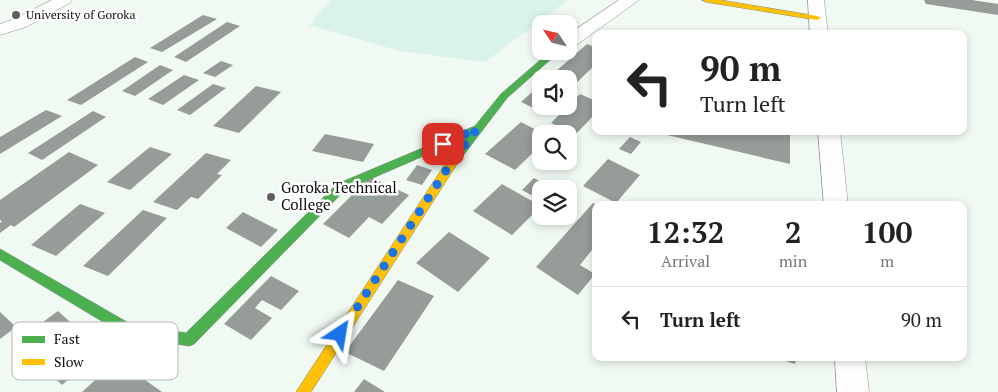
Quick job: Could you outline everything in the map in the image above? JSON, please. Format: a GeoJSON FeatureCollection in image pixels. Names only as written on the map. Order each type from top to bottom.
{"type":"FeatureCollection","features":[{"type":"Feature","properties":{"kind":"street"},"geometry":{"type":"LineString","coordinates":[[0,30],[20,23],[64,0]]}},
{"type":"Feature","properties":{"kind":"street"},"geometry":{"type":"LineString","coordinates":[[578,36],[631,0]]}},
{"type":"Feature","properties":{"kind":"street"},"geometry":{"type":"LineString","coordinates":[[706,0],[818,26],[816,0]]}},
{"type":"Feature","properties":{"kind":"street"},"geometry":{"type":"LineString","coordinates":[[303,392],[453,160],[504,96],[546,60]]}},
{"type":"Feature","properties":{"kind":"street"},"geometry":{"type":"LineString","coordinates":[[178,338],[189,340],[341,187],[477,129]]}},
{"type":"Feature","properties":{"kind":"street"},"geometry":{"type":"LineString","coordinates":[[829,135],[836,201]]}},
{"type":"Feature","properties":{"kind":"street"},"geometry":{"type":"LineString","coordinates":[[0,254],[115,322]]}},
{"type":"Feature","properties":{"kind":"street"},"geometry":{"type":"LineString","coordinates":[[850,361],[853,392]]}},
{"type":"Feature","properties":{"kind":"shaded area"},"geometry":{"type":"Polygon","coordinates":[[[331,0],[568,0],[548,15],[532,15],[532,27],[485,62],[400,51],[309,25],[331,0]]]}},
{"type":"Feature","properties":{"kind":"building"},"geometry":{"type":"Polygon","coordinates":[[[924,0],[972,0],[998,4],[998,15],[926,4],[924,0]]]}},
{"type":"Feature","properties":{"kind":"building"},"geometry":{"type":"Polygon","coordinates":[[[203,15],[217,19],[162,52],[150,48],[203,15]]]}},
{"type":"Feature","properties":{"kind":"building"},"geometry":{"type":"Polygon","coordinates":[[[227,22],[240,26],[186,62],[174,57],[227,22]]]}},
{"type":"Feature","properties":{"kind":"building"},"geometry":{"type":"Polygon","coordinates":[[[587,44],[592,46],[592,68],[577,82],[577,70],[557,70],[569,60],[578,60],[578,52],[587,44]]]}},
{"type":"Feature","properties":{"kind":"building"},"geometry":{"type":"Polygon","coordinates":[[[135,57],[148,62],[81,105],[67,100],[135,57]]]}},
{"type":"Feature","properties":{"kind":"building"},"geometry":{"type":"Polygon","coordinates":[[[221,61],[233,65],[215,77],[203,73],[221,61]]]}},
{"type":"Feature","properties":{"kind":"building"},"geometry":{"type":"Polygon","coordinates":[[[160,65],[173,70],[135,96],[122,91],[160,65]]]}},
{"type":"Feature","properties":{"kind":"building"},"geometry":{"type":"Polygon","coordinates":[[[184,75],[199,80],[163,105],[148,99],[184,75]]]}},
{"type":"Feature","properties":{"kind":"building"},"geometry":{"type":"Polygon","coordinates":[[[213,84],[226,88],[190,115],[177,110],[213,84]]]}},
{"type":"Feature","properties":{"kind":"building"},"geometry":{"type":"Polygon","coordinates":[[[256,86],[281,92],[239,133],[213,126],[256,86]]]}},
{"type":"Feature","properties":{"kind":"building"},"geometry":{"type":"Polygon","coordinates":[[[532,92],[532,107],[521,102],[532,92]]]}},
{"type":"Feature","properties":{"kind":"building"},"geometry":{"type":"Polygon","coordinates":[[[580,94],[592,99],[592,117],[577,133],[577,125],[556,125],[551,123],[559,115],[577,115],[577,97],[580,94]]]}},
{"type":"Feature","properties":{"kind":"building"},"geometry":{"type":"Polygon","coordinates":[[[46,110],[62,116],[0,154],[0,137],[46,110]]]}},
{"type":"Feature","properties":{"kind":"building"},"geometry":{"type":"Polygon","coordinates":[[[93,111],[106,117],[42,160],[28,153],[93,111]]]}},
{"type":"Feature","properties":{"kind":"building"},"geometry":{"type":"Polygon","coordinates":[[[521,122],[532,128],[532,154],[515,170],[485,154],[521,122]]]}},
{"type":"Feature","properties":{"kind":"building"},"geometry":{"type":"Polygon","coordinates":[[[325,134],[374,144],[363,162],[312,151],[325,134]]]}},
{"type":"Feature","properties":{"kind":"building"},"geometry":{"type":"Polygon","coordinates":[[[667,135],[790,135],[790,164],[667,135]]]}},
{"type":"Feature","properties":{"kind":"building"},"geometry":{"type":"Polygon","coordinates":[[[630,137],[641,142],[631,154],[619,149],[630,137]]]}},
{"type":"Feature","properties":{"kind":"building"},"geometry":{"type":"Polygon","coordinates":[[[150,147],[172,154],[130,190],[107,182],[150,147]]]}},
{"type":"Feature","properties":{"kind":"building"},"geometry":{"type":"Polygon","coordinates":[[[69,152],[98,165],[14,227],[11,225],[0,233],[0,223],[2,221],[0,220],[0,200],[69,152]]]}},
{"type":"Feature","properties":{"kind":"building"},"geometry":{"type":"Polygon","coordinates":[[[206,153],[231,160],[217,174],[222,175],[198,199],[191,197],[177,210],[153,202],[206,153]]]}},
{"type":"Feature","properties":{"kind":"building"},"geometry":{"type":"Polygon","coordinates":[[[608,159],[640,175],[618,201],[612,201],[583,186],[608,159]]]}},
{"type":"Feature","properties":{"kind":"building"},"geometry":{"type":"Polygon","coordinates":[[[417,165],[432,170],[422,185],[406,180],[417,165]]]}},
{"type":"Feature","properties":{"kind":"building"},"geometry":{"type":"Polygon","coordinates":[[[370,177],[409,195],[382,224],[369,217],[349,238],[323,224],[370,177]]]}},
{"type":"Feature","properties":{"kind":"building"},"geometry":{"type":"Polygon","coordinates":[[[532,180],[531,195],[522,190],[532,180]]]}},
{"type":"Feature","properties":{"kind":"building"},"geometry":{"type":"Polygon","coordinates":[[[502,184],[532,201],[532,215],[512,235],[473,211],[502,184]]]}},
{"type":"Feature","properties":{"kind":"building"},"geometry":{"type":"Polygon","coordinates":[[[80,204],[105,213],[56,256],[31,245],[80,204]]]}},
{"type":"Feature","properties":{"kind":"building"},"geometry":{"type":"Polygon","coordinates":[[[592,204],[592,250],[580,265],[592,272],[592,278],[578,295],[536,267],[573,225],[577,225],[577,221],[592,204]]]}},
{"type":"Feature","properties":{"kind":"building"},"geometry":{"type":"Polygon","coordinates":[[[143,210],[167,218],[108,276],[83,266],[143,210]]]}},
{"type":"Feature","properties":{"kind":"building"},"geometry":{"type":"Polygon","coordinates":[[[243,212],[278,230],[261,247],[226,228],[243,212]]]}},
{"type":"Feature","properties":{"kind":"building"},"geometry":{"type":"Polygon","coordinates":[[[449,232],[490,258],[458,292],[416,263],[449,232]]]}},
{"type":"Feature","properties":{"kind":"building"},"geometry":{"type":"Polygon","coordinates":[[[271,276],[299,291],[281,310],[262,300],[255,308],[272,318],[251,340],[224,324],[271,276]]]}},
{"type":"Feature","properties":{"kind":"building"},"geometry":{"type":"Polygon","coordinates":[[[398,280],[434,296],[384,371],[345,352],[398,280]]]}},
{"type":"Feature","properties":{"kind":"building"},"geometry":{"type":"Polygon","coordinates":[[[58,311],[70,322],[43,322],[58,311]]]}},
{"type":"Feature","properties":{"kind":"building"},"geometry":{"type":"Polygon","coordinates":[[[0,312],[12,323],[12,330],[0,339],[0,312]]]}},
{"type":"Feature","properties":{"kind":"building"},"geometry":{"type":"Polygon","coordinates":[[[364,379],[385,392],[354,392],[364,379]]]}},
{"type":"Feature","properties":{"kind":"building"},"geometry":{"type":"Polygon","coordinates":[[[57,380],[68,380],[62,385],[57,380]]]}},
{"type":"Feature","properties":{"kind":"building"},"geometry":{"type":"Polygon","coordinates":[[[95,380],[145,380],[162,392],[82,392],[95,380]]]}},
{"type":"Feature","properties":{"kind":"traffic: fast"},"geometry":{"type":"LineString","coordinates":[[455,158],[504,96],[546,60]]}},
{"type":"Feature","properties":{"kind":"traffic: fast"},"geometry":{"type":"LineString","coordinates":[[178,338],[189,340],[341,187],[477,129]]}},
{"type":"Feature","properties":{"kind":"traffic: fast"},"geometry":{"type":"LineString","coordinates":[[0,254],[115,322]]}},
{"type":"Feature","properties":{"kind":"traffic: slow"},"geometry":{"type":"LineString","coordinates":[[706,0],[817,18]]}},
{"type":"Feature","properties":{"kind":"traffic: slow"},"geometry":{"type":"LineString","coordinates":[[303,392],[455,158]]}},
{"type":"Feature","properties":{"kind":"place","name":"University of Goroka"},"geometry":{"type":"Point","coordinates":[16,15]}},
{"type":"Feature","properties":{"kind":"place","name":"Goroka Technical College"},"geometry":{"type":"Point","coordinates":[271,197]}},
{"type":"Feature","properties":{"kind":"route"},"geometry":{"type":"LineString","coordinates":[[340,334],[453,160],[477,129],[443,144]]}}]}
